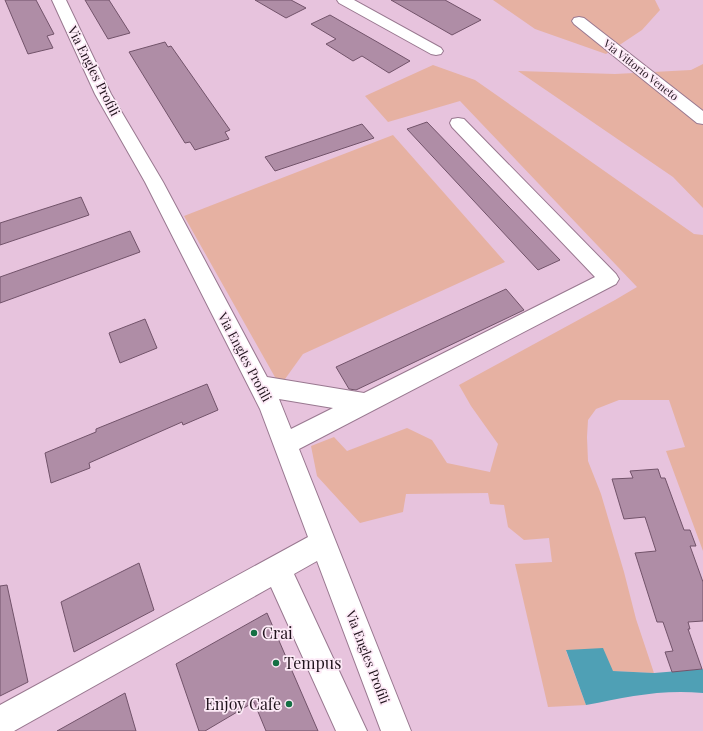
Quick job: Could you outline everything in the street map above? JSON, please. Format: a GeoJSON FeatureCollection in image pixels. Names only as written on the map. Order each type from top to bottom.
{"type":"FeatureCollection","features":[{"type":"Feature","properties":{"kind":"street","name":"Via Engles Profili"},"geometry":{"type":"LineString","coordinates":[[59,0],[103,94],[154,182],[271,407],[396,731]]}},
{"type":"Feature","properties":{"kind":"street"},"geometry":{"type":"LineString","coordinates":[[344,0],[436,51]]}},
{"type":"Feature","properties":{"kind":"street","name":"Via Vittorio Veneto"},"geometry":{"type":"LineString","coordinates":[[579,21],[703,119]]}},
{"type":"Feature","properties":{"kind":"street"},"geometry":{"type":"LineString","coordinates":[[285,444],[609,279],[458,123]]}},
{"type":"Feature","properties":{"kind":"street"},"geometry":{"type":"LineString","coordinates":[[260,386],[365,403]]}},
{"type":"Feature","properties":{"kind":"street"},"geometry":{"type":"LineString","coordinates":[[0,722],[324,543]]}},
{"type":"Feature","properties":{"kind":"street"},"geometry":{"type":"LineString","coordinates":[[277,569],[352,731]]}},
{"type":"Feature","properties":{"kind":"shaded area"},"geometry":{"type":"Polygon","coordinates":[[[493,0],[655,0],[660,10],[642,30],[606,54],[535,29],[493,0]]]}},
{"type":"Feature","properties":{"kind":"shaded area"},"geometry":{"type":"Polygon","coordinates":[[[703,64],[703,208],[673,177],[518,71],[615,74],[691,70],[703,64]]]}},
{"type":"Feature","properties":{"kind":"shaded area"},"geometry":{"type":"Polygon","coordinates":[[[433,65],[475,80],[694,234],[703,235],[703,551],[666,451],[685,447],[669,400],[619,400],[596,409],[588,420],[588,461],[601,494],[636,619],[654,673],[613,671],[566,651],[586,705],[548,707],[515,564],[552,562],[549,538],[524,540],[508,527],[504,505],[490,504],[488,493],[406,494],[403,512],[360,523],[317,476],[311,446],[334,437],[347,451],[407,428],[432,440],[447,463],[490,472],[498,444],[471,406],[459,385],[637,287],[460,101],[388,122],[365,96],[433,65]]]}},
{"type":"Feature","properties":{"kind":"shaded area"},"geometry":{"type":"Polygon","coordinates":[[[393,135],[505,262],[303,354],[280,386],[184,216],[393,135]]]}},
{"type":"Feature","properties":{"kind":"water"},"geometry":{"type":"Polygon","coordinates":[[[603,648],[613,671],[654,673],[703,669],[703,693],[658,693],[586,705],[566,650],[603,648]]]}},
{"type":"Feature","properties":{"kind":"building"},"geometry":{"type":"Polygon","coordinates":[[[5,0],[36,0],[54,34],[47,36],[53,48],[28,54],[5,0]]]}},
{"type":"Feature","properties":{"kind":"building"},"geometry":{"type":"Polygon","coordinates":[[[85,0],[109,0],[130,33],[108,39],[85,0]]]}},
{"type":"Feature","properties":{"kind":"building"},"geometry":{"type":"Polygon","coordinates":[[[255,0],[291,0],[306,8],[286,18],[255,0]]]}},
{"type":"Feature","properties":{"kind":"building"},"geometry":{"type":"Polygon","coordinates":[[[391,0],[445,0],[481,20],[452,35],[391,0]]]}},
{"type":"Feature","properties":{"kind":"building"},"geometry":{"type":"Polygon","coordinates":[[[330,15],[410,61],[389,73],[362,56],[353,61],[326,44],[336,39],[311,24],[330,15]]]}},
{"type":"Feature","properties":{"kind":"building"},"geometry":{"type":"Polygon","coordinates":[[[165,42],[168,47],[171,46],[230,130],[225,132],[229,139],[195,150],[190,142],[185,143],[129,52],[165,42]]]}},
{"type":"Feature","properties":{"kind":"building"},"geometry":{"type":"Polygon","coordinates":[[[427,122],[560,260],[538,270],[407,129],[427,122]]]}},
{"type":"Feature","properties":{"kind":"building"},"geometry":{"type":"Polygon","coordinates":[[[362,124],[374,138],[275,171],[265,157],[362,124]]]}},
{"type":"Feature","properties":{"kind":"building"},"geometry":{"type":"Polygon","coordinates":[[[81,197],[89,215],[0,245],[0,223],[81,197]]]}},
{"type":"Feature","properties":{"kind":"building"},"geometry":{"type":"Polygon","coordinates":[[[130,231],[140,252],[0,303],[0,277],[130,231]]]}},
{"type":"Feature","properties":{"kind":"building"},"geometry":{"type":"Polygon","coordinates":[[[506,289],[524,310],[356,390],[349,389],[336,367],[506,289]]]}},
{"type":"Feature","properties":{"kind":"building"},"geometry":{"type":"Polygon","coordinates":[[[145,319],[157,348],[120,363],[109,333],[145,319]]]}},
{"type":"Feature","properties":{"kind":"building"},"geometry":{"type":"Polygon","coordinates":[[[207,384],[218,410],[183,425],[182,422],[89,463],[90,468],[51,483],[45,453],[96,432],[96,429],[207,384]]]}},
{"type":"Feature","properties":{"kind":"building"},"geometry":{"type":"Polygon","coordinates":[[[658,469],[661,478],[665,478],[684,530],[690,530],[696,546],[690,546],[703,582],[703,621],[688,622],[690,629],[688,629],[702,669],[672,672],[665,652],[673,651],[663,622],[657,622],[635,553],[656,551],[645,517],[624,519],[612,479],[633,478],[630,471],[658,469]]]}},
{"type":"Feature","properties":{"kind":"building"},"geometry":{"type":"Polygon","coordinates":[[[139,563],[154,610],[74,652],[61,602],[139,563]]]}},
{"type":"Feature","properties":{"kind":"building"},"geometry":{"type":"Polygon","coordinates":[[[7,585],[28,682],[0,696],[0,586],[7,585]]]}},
{"type":"Feature","properties":{"kind":"building"},"geometry":{"type":"Polygon","coordinates":[[[267,613],[318,731],[266,731],[254,702],[205,731],[199,731],[176,664],[267,613]]]}},
{"type":"Feature","properties":{"kind":"building"},"geometry":{"type":"Polygon","coordinates":[[[125,693],[136,731],[57,731],[125,693]]]}},
{"type":"Feature","properties":{"kind":"place","name":"Crai"},"geometry":{"type":"Point","coordinates":[254,633]}},
{"type":"Feature","properties":{"kind":"place","name":"Tempus"},"geometry":{"type":"Point","coordinates":[276,663]}},
{"type":"Feature","properties":{"kind":"place","name":"Enjoy Cafe"},"geometry":{"type":"Point","coordinates":[289,704]}}]}
